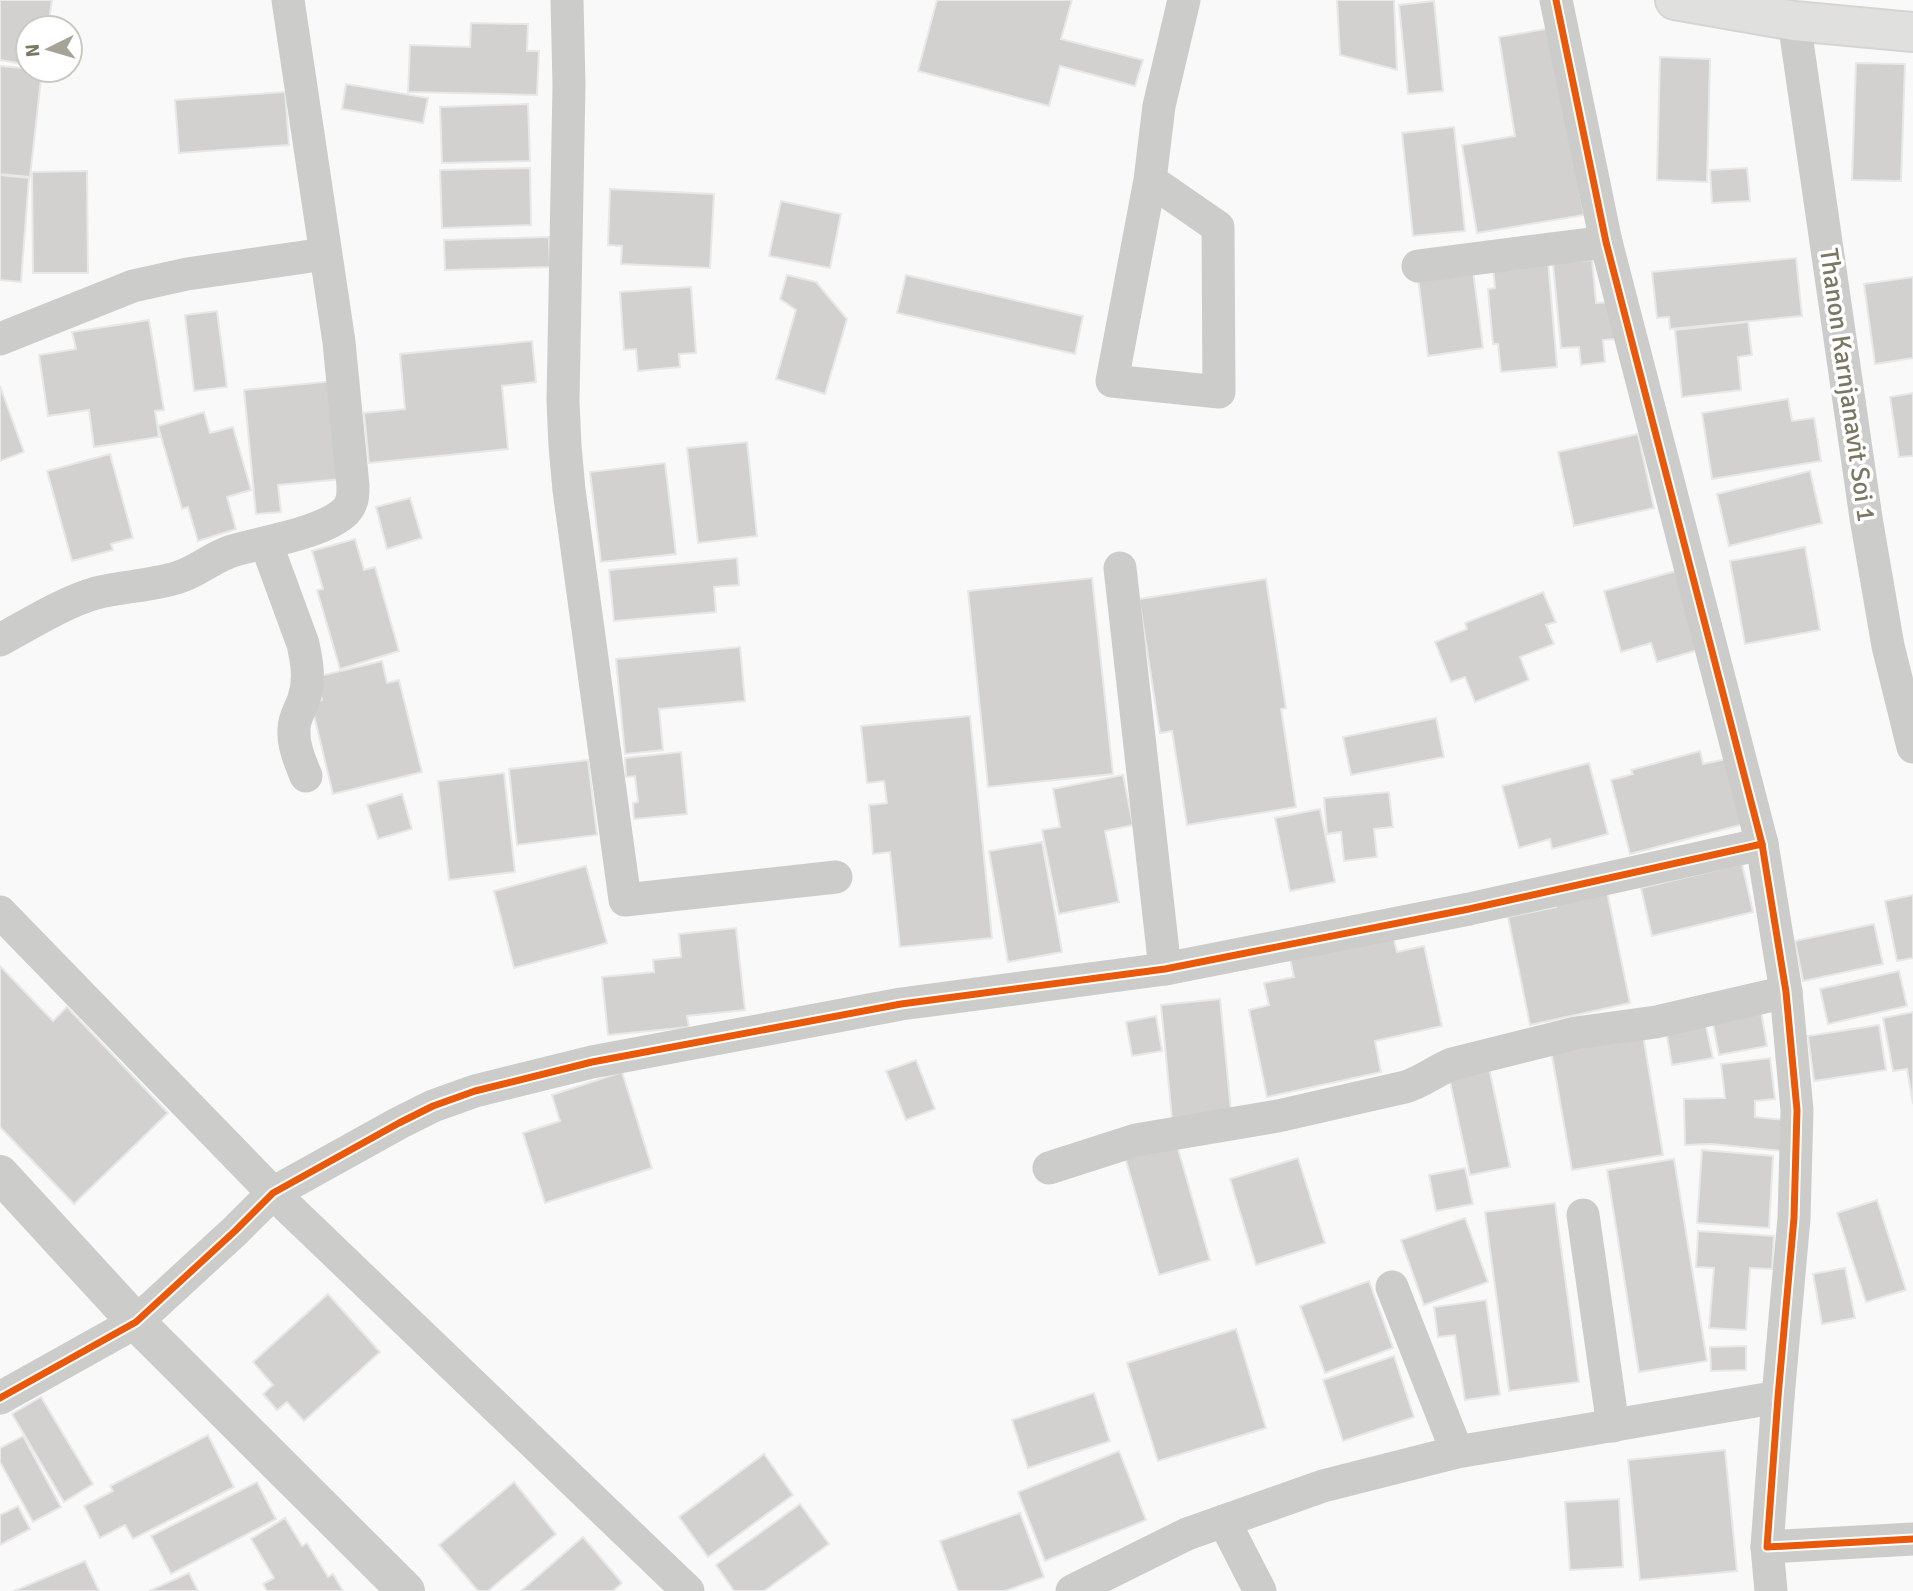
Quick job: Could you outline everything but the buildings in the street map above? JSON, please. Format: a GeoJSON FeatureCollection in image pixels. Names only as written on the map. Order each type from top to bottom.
{"type":"FeatureCollection","features":[{"type":"Feature","properties":{"kind":"main road"},"geometry":{"type":"LineString","coordinates":[[1675,0],[1794,21],[1913,32]]}},
{"type":"Feature","properties":{"kind":"street"},"geometry":{"type":"LineString","coordinates":[[0,640],[54,611],[94,594],[178,577],[221,555],[329,522],[345,512],[352,500],[353,486],[338,342],[288,0]]}},
{"type":"Feature","properties":{"kind":"street"},"geometry":{"type":"LineString","coordinates":[[567,0],[569,85],[563,401],[565,446],[625,900],[836,877]]}},
{"type":"Feature","properties":{"kind":"street"},"geometry":{"type":"LineString","coordinates":[[1150,180],[1217,227],[1219,392],[1112,381],[1150,180],[1159,106],[1184,0]]}},
{"type":"Feature","properties":{"kind":"street"},"geometry":{"type":"LineString","coordinates":[[1556,0],[1606,242],[1762,844],[1786,992],[1797,1110],[1796,1157],[1794,1218],[1767,1547],[1771,1591]]}},
{"type":"Feature","properties":{"kind":"street","name":"Thanon Karnjanavit Soi 1"},"geometry":{"type":"LineString","coordinates":[[1794,21],[1866,518],[1888,646],[1913,747]]}},
{"type":"Feature","properties":{"kind":"street"},"geometry":{"type":"LineString","coordinates":[[1418,267],[1606,242]]}},
{"type":"Feature","properties":{"kind":"street"},"geometry":{"type":"LineString","coordinates":[[0,339],[133,286],[187,274],[325,254]]}},
{"type":"Feature","properties":{"kind":"street"},"geometry":{"type":"LineString","coordinates":[[266,543],[306,657],[307,689],[294,730],[297,754],[306,776]]}},
{"type":"Feature","properties":{"kind":"street"},"geometry":{"type":"LineString","coordinates":[[1121,568],[1165,969]]}},
{"type":"Feature","properties":{"kind":"street"},"geometry":{"type":"LineString","coordinates":[[0,1398],[136,1322],[273,1193],[399,1122],[475,1091],[605,1060],[901,1004],[1165,969],[1469,909],[1762,844]]}},
{"type":"Feature","properties":{"kind":"street"},"geometry":{"type":"LineString","coordinates":[[0,912],[273,1193],[688,1591]]}},
{"type":"Feature","properties":{"kind":"street"},"geometry":{"type":"LineString","coordinates":[[1049,1168],[1136,1140],[1278,1116],[1405,1087],[1419,1083],[1452,1064],[1576,1033],[1656,1022],[1786,992]]}},
{"type":"Feature","properties":{"kind":"street"},"geometry":{"type":"LineString","coordinates":[[0,1174],[136,1322],[406,1591]]}},
{"type":"Feature","properties":{"kind":"street"},"geometry":{"type":"LineString","coordinates":[[1583,1215],[1613,1426]]}},
{"type":"Feature","properties":{"kind":"street"},"geometry":{"type":"LineString","coordinates":[[1392,1287],[1457,1452]]}},
{"type":"Feature","properties":{"kind":"street"},"geometry":{"type":"LineString","coordinates":[[1072,1591],[1187,1534],[1323,1486],[1457,1452],[1778,1397]]}},
{"type":"Feature","properties":{"kind":"street"},"geometry":{"type":"LineString","coordinates":[[1224,1521],[1260,1591]]}},
{"type":"Feature","properties":{"kind":"street"},"geometry":{"type":"LineString","coordinates":[[1767,1547],[1913,1539]]}},
{"type":"Feature","properties":{"kind":"cycle path"},"geometry":{"type":"LineString","coordinates":[[1556,0],[1606,242],[1762,844],[1786,992],[1797,1110],[1794,1218],[1767,1547],[1913,1539]]}},
{"type":"Feature","properties":{"kind":"cycle path"},"geometry":{"type":"LineString","coordinates":[[0,1398],[136,1322],[273,1193],[399,1123],[433,1106],[475,1091],[592,1062],[901,1004],[1165,969],[1469,909],[1762,844]]}}]}
